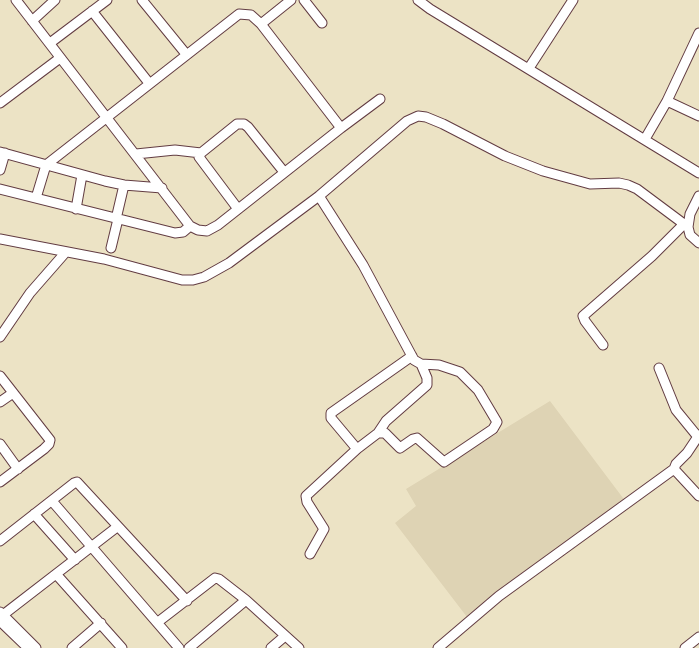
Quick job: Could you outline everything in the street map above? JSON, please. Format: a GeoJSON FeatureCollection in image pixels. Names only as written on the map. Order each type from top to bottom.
{"type":"FeatureCollection","features":[{"type":"Feature","properties":{"kind":"street"},"geometry":{"type":"LineString","coordinates":[[16,0],[190,226],[202,231],[213,229],[284,172],[380,99]]}},
{"type":"Feature","properties":{"kind":"street"},"geometry":{"type":"LineString","coordinates":[[32,21],[55,0]]}},
{"type":"Feature","properties":{"kind":"street"},"geometry":{"type":"LineString","coordinates":[[50,43],[107,0]]}},
{"type":"Feature","properties":{"kind":"street"},"geometry":{"type":"LineString","coordinates":[[142,0],[186,54]]}},
{"type":"Feature","properties":{"kind":"street"},"geometry":{"type":"LineString","coordinates":[[261,24],[291,0]]}},
{"type":"Feature","properties":{"kind":"street"},"geometry":{"type":"LineString","coordinates":[[304,0],[322,23]]}},
{"type":"Feature","properties":{"kind":"street"},"geometry":{"type":"LineString","coordinates":[[418,0],[430,9],[699,173]]}},
{"type":"Feature","properties":{"kind":"street"},"geometry":{"type":"LineString","coordinates":[[430,9],[435,0]]}},
{"type":"Feature","properties":{"kind":"street"},"geometry":{"type":"LineString","coordinates":[[529,68],[572,0]]}},
{"type":"Feature","properties":{"kind":"street"},"geometry":{"type":"LineString","coordinates":[[92,11],[149,83]]}},
{"type":"Feature","properties":{"kind":"street"},"geometry":{"type":"LineString","coordinates":[[36,198],[46,165],[239,14],[251,15],[261,24],[341,128]]}},
{"type":"Feature","properties":{"kind":"street"},"geometry":{"type":"LineString","coordinates":[[645,139],[667,101],[699,33]]}},
{"type":"Feature","properties":{"kind":"street"},"geometry":{"type":"LineString","coordinates":[[0,104],[60,58]]}},
{"type":"Feature","properties":{"kind":"street"},"geometry":{"type":"LineString","coordinates":[[667,101],[699,116]]}},
{"type":"Feature","properties":{"kind":"street"},"geometry":{"type":"LineString","coordinates":[[0,239],[66,253],[104,259],[182,280],[193,280],[204,277],[223,267],[319,196],[407,121],[418,116],[423,116],[443,124],[511,159],[543,171],[590,184],[620,183],[633,187],[647,196],[690,217]]}},
{"type":"Feature","properties":{"kind":"street"},"geometry":{"type":"LineString","coordinates":[[238,209],[199,158],[201,153],[237,124],[240,123],[248,127],[284,172]]}},
{"type":"Feature","properties":{"kind":"street"},"geometry":{"type":"LineString","coordinates":[[136,154],[168,150],[201,153]]}},
{"type":"Feature","properties":{"kind":"street"},"geometry":{"type":"LineString","coordinates":[[0,170],[2,152],[82,175],[124,185],[162,188]]}},
{"type":"Feature","properties":{"kind":"street"},"geometry":{"type":"LineString","coordinates":[[76,209],[82,175]]}},
{"type":"Feature","properties":{"kind":"street"},"geometry":{"type":"LineString","coordinates":[[111,248],[124,185]]}},
{"type":"Feature","properties":{"kind":"street"},"geometry":{"type":"LineString","coordinates":[[0,189],[175,233],[183,232],[190,226]]}},
{"type":"Feature","properties":{"kind":"street"},"geometry":{"type":"LineString","coordinates":[[310,554],[324,529],[307,502],[306,496],[357,449],[378,433],[386,421],[427,385],[428,378],[421,364],[412,356],[362,265],[319,196]]}},
{"type":"Feature","properties":{"kind":"street"},"geometry":{"type":"LineString","coordinates":[[603,345],[583,316],[652,256],[690,217],[699,196]]}},
{"type":"Feature","properties":{"kind":"street"},"geometry":{"type":"LineString","coordinates":[[690,217],[690,235],[699,243]]}},
{"type":"Feature","properties":{"kind":"street"},"geometry":{"type":"LineString","coordinates":[[0,337],[30,293],[66,253]]}},
{"type":"Feature","properties":{"kind":"street"},"geometry":{"type":"LineString","coordinates":[[357,449],[331,418],[331,414],[412,356]]}},
{"type":"Feature","properties":{"kind":"street"},"geometry":{"type":"LineString","coordinates":[[378,433],[384,433],[400,448],[417,438],[444,462],[496,426],[495,417],[486,401],[472,382],[460,372],[439,364],[421,364]]}},
{"type":"Feature","properties":{"kind":"street"},"geometry":{"type":"LineString","coordinates":[[438,648],[499,596],[674,469],[676,464],[687,453],[698,436],[676,410],[659,368]]}},
{"type":"Feature","properties":{"kind":"street"},"geometry":{"type":"LineString","coordinates":[[0,376],[50,440],[47,446],[0,482]]}},
{"type":"Feature","properties":{"kind":"street"},"geometry":{"type":"LineString","coordinates":[[0,402],[13,393]]}},
{"type":"Feature","properties":{"kind":"street"},"geometry":{"type":"LineString","coordinates":[[0,444],[18,469]]}},
{"type":"Feature","properties":{"kind":"street"},"geometry":{"type":"LineString","coordinates":[[674,469],[699,496]]}},
{"type":"Feature","properties":{"kind":"street"},"geometry":{"type":"LineString","coordinates":[[0,541],[74,482],[77,482],[187,601]]}},
{"type":"Feature","properties":{"kind":"street"},"geometry":{"type":"LineString","coordinates":[[52,501],[179,648]]}},
{"type":"Feature","properties":{"kind":"street"},"geometry":{"type":"LineString","coordinates":[[34,514],[74,560]]}},
{"type":"Feature","properties":{"kind":"street"},"geometry":{"type":"LineString","coordinates":[[1,616],[117,527]]}},
{"type":"Feature","properties":{"kind":"street"},"geometry":{"type":"LineString","coordinates":[[56,574],[122,648]]}},
{"type":"Feature","properties":{"kind":"street"},"geometry":{"type":"LineString","coordinates":[[158,622],[215,578],[219,579],[246,600],[299,648]]}},
{"type":"Feature","properties":{"kind":"street"},"geometry":{"type":"LineString","coordinates":[[189,648],[246,600]]}},
{"type":"Feature","properties":{"kind":"street"},"geometry":{"type":"LineString","coordinates":[[1,616],[28,648]]}},
{"type":"Feature","properties":{"kind":"street"},"geometry":{"type":"LineString","coordinates":[[1,616],[36,648]]}},
{"type":"Feature","properties":{"kind":"street"},"geometry":{"type":"LineString","coordinates":[[72,648],[101,623]]}},
{"type":"Feature","properties":{"kind":"street"},"geometry":{"type":"LineString","coordinates":[[271,648],[285,636]]}},
{"type":"Feature","properties":{"kind":"street"},"geometry":{"type":"LineString","coordinates":[[685,648],[699,637]]}},
{"type":"Feature","properties":{"kind":"shaded area"},"geometry":{"type":"Polygon","coordinates":[[[550,401],[626,502],[467,617],[395,523],[416,506],[406,489],[550,401]]]}}]}
